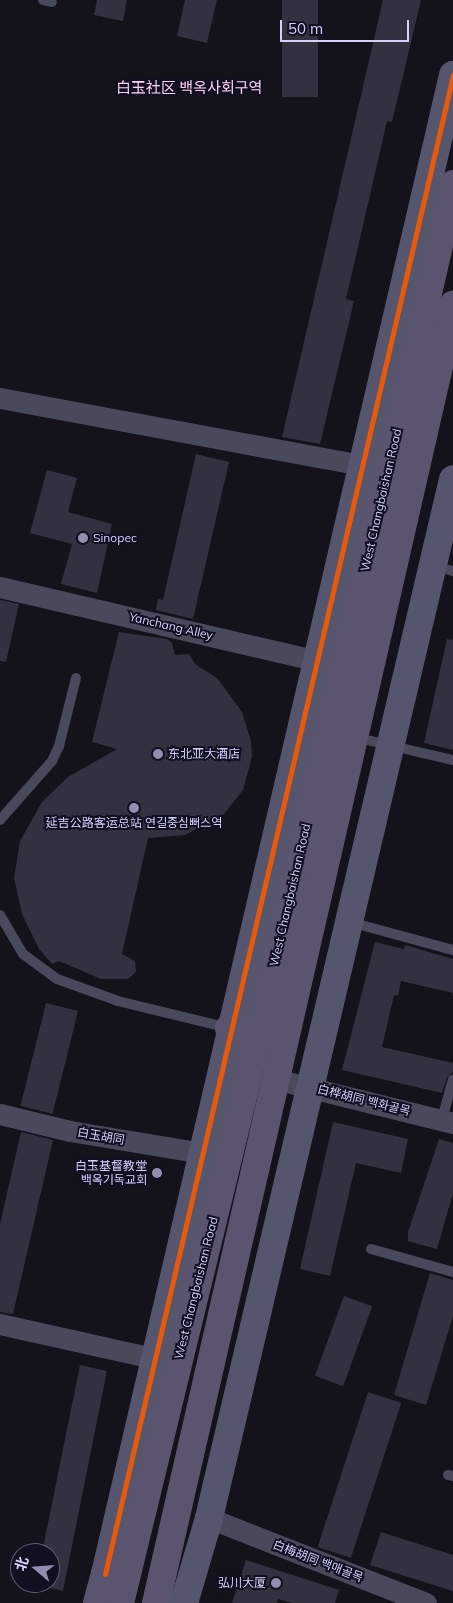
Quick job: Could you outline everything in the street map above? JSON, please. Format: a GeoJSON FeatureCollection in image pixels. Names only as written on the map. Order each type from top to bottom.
{"type":"FeatureCollection","features":[{"type":"Feature","properties":{"kind":"main road","name":"West Changbaishan Road"},"geometry":{"type":"LineString","coordinates":[[120,1603],[258,1035],[331,664],[453,184]]}},
{"type":"Feature","properties":{"kind":"main road"},"geometry":{"type":"LineString","coordinates":[[156,1602],[453,305]]}},
{"type":"Feature","properties":{"kind":"main road"},"geometry":{"type":"LineString","coordinates":[[229,1028],[258,1035]]}},
{"type":"Feature","properties":{"kind":"main road"},"geometry":{"type":"LineString","coordinates":[[97,1603],[105,1574],[137,1532]]}},
{"type":"Feature","properties":{"kind":"street"},"geometry":{"type":"LineString","coordinates":[[105,1574],[157,1358],[229,1028],[331,664],[363,465],[453,75]]}},
{"type":"Feature","properties":{"kind":"street"},"geometry":{"type":"LineString","coordinates":[[0,398],[363,465]]}},
{"type":"Feature","properties":{"kind":"street"},"geometry":{"type":"LineString","coordinates":[[184,1603],[209,1518],[390,746],[443,568],[453,479]]}},
{"type":"Feature","properties":{"kind":"street","name":"Yanchang Alley"},"geometry":{"type":"LineString","coordinates":[[0,587],[331,664]]}},
{"type":"Feature","properties":{"kind":"street","name":"白桦胡同 백화골목"},"geometry":{"type":"LineString","coordinates":[[275,1079],[447,1121]]}},
{"type":"Feature","properties":{"kind":"street","name":"白玉胡同"},"geometry":{"type":"LineString","coordinates":[[0,1114],[70,1131],[203,1153]]}},
{"type":"Feature","properties":{"kind":"street"},"geometry":{"type":"LineString","coordinates":[[0,1324],[157,1358]]}},
{"type":"Feature","properties":{"kind":"street","name":"白梅胡同 백매골목"},"geometry":{"type":"LineString","coordinates":[[209,1518],[426,1603]]}},
{"type":"Feature","properties":{"kind":"lane"},"geometry":{"type":"LineString","coordinates":[[0,820],[52,761],[59,746],[76,678]]}},
{"type":"Feature","properties":{"kind":"lane"},"geometry":{"type":"LineString","coordinates":[[354,737],[453,760]]}},
{"type":"Feature","properties":{"kind":"lane"},"geometry":{"type":"LineString","coordinates":[[0,915],[23,954],[57,979],[118,1001],[229,1028]]}},
{"type":"Feature","properties":{"kind":"lane"},"geometry":{"type":"LineString","coordinates":[[349,922],[453,950]]}},
{"type":"Feature","properties":{"kind":"lane"},"geometry":{"type":"LineString","coordinates":[[447,1121],[453,1079]]}},
{"type":"Feature","properties":{"kind":"lane"},"geometry":{"type":"LineString","coordinates":[[371,1249],[453,1272]]}},
{"type":"Feature","properties":{"kind":"building"},"geometry":{"type":"Polygon","coordinates":[[[97,0],[127,0],[123,21],[94,15],[97,0]]]}},
{"type":"Feature","properties":{"kind":"building"},"geometry":{"type":"Polygon","coordinates":[[[185,0],[217,0],[207,43],[177,36],[185,0]]]}},
{"type":"Feature","properties":{"kind":"building"},"geometry":{"type":"Polygon","coordinates":[[[282,0],[318,0],[318,97],[282,97],[282,0]]]}},
{"type":"Feature","properties":{"kind":"building"},"geometry":{"type":"Polygon","coordinates":[[[383,0],[421,0],[392,122],[387,121],[346,299],[354,301],[320,444],[282,437],[383,0]]]}},
{"type":"Feature","properties":{"kind":"building"},"geometry":{"type":"Polygon","coordinates":[[[196,454],[229,462],[193,619],[156,610],[158,599],[163,600],[196,454]]]}},
{"type":"Feature","properties":{"kind":"building"},"geometry":{"type":"Polygon","coordinates":[[[47,470],[77,478],[68,512],[112,524],[97,593],[61,584],[72,544],[30,533],[47,470]]]}},
{"type":"Feature","properties":{"kind":"building"},"geometry":{"type":"Polygon","coordinates":[[[0,600],[19,604],[6,662],[0,661],[0,600]]]}},
{"type":"Feature","properties":{"kind":"building","name":"延吉公路客运总站 연길중심뻐스역"},"geometry":{"type":"Polygon","coordinates":[[[119,632],[167,639],[172,643],[175,655],[189,654],[195,664],[217,678],[242,712],[251,741],[252,756],[243,790],[224,814],[185,835],[148,838],[122,954],[135,961],[136,972],[128,979],[101,979],[59,961],[52,964],[39,949],[22,914],[14,878],[20,841],[42,802],[68,777],[117,749],[92,742],[119,632]]]}},
{"type":"Feature","properties":{"kind":"building"},"geometry":{"type":"Polygon","coordinates":[[[447,639],[453,640],[453,750],[424,743],[447,639]]]}},
{"type":"Feature","properties":{"kind":"building"},"geometry":{"type":"Polygon","coordinates":[[[375,942],[404,949],[405,945],[453,959],[453,993],[401,981],[398,996],[394,995],[382,1047],[453,1063],[453,1072],[447,1077],[442,1093],[342,1070],[375,942]]]}},
{"type":"Feature","properties":{"kind":"building"},"geometry":{"type":"Polygon","coordinates":[[[46,1003],[78,1011],[52,1114],[20,1106],[46,1003]]]}},
{"type":"Feature","properties":{"kind":"building"},"geometry":{"type":"Polygon","coordinates":[[[333,1122],[408,1139],[401,1173],[356,1163],[330,1276],[300,1269],[333,1122]]]}},
{"type":"Feature","properties":{"kind":"building"},"geometry":{"type":"Polygon","coordinates":[[[21,1132],[53,1140],[13,1314],[0,1312],[0,1224],[21,1132]]]}},
{"type":"Feature","properties":{"kind":"building"},"geometry":{"type":"Polygon","coordinates":[[[439,1139],[453,1143],[453,1193],[437,1249],[408,1241],[408,1232],[439,1139]]]}},
{"type":"Feature","properties":{"kind":"building"},"geometry":{"type":"Polygon","coordinates":[[[430,1273],[453,1280],[453,1316],[426,1405],[394,1395],[430,1273]]]}},
{"type":"Feature","properties":{"kind":"building"},"geometry":{"type":"Polygon","coordinates":[[[344,1296],[372,1306],[343,1386],[315,1376],[344,1296]]]}},
{"type":"Feature","properties":{"kind":"building"},"geometry":{"type":"Polygon","coordinates":[[[80,1365],[107,1371],[63,1591],[60,1590],[60,1543],[44,1543],[80,1365]]]}},
{"type":"Feature","properties":{"kind":"building"},"geometry":{"type":"Polygon","coordinates":[[[368,1392],[401,1403],[351,1558],[318,1547],[368,1392]]]}},
{"type":"Feature","properties":{"kind":"building"},"geometry":{"type":"Polygon","coordinates":[[[381,1532],[453,1555],[453,1591],[370,1565],[381,1532]]]}},
{"type":"Feature","properties":{"kind":"building","name":"弘川大厦"},"geometry":{"type":"Polygon","coordinates":[[[246,1560],[339,1590],[335,1603],[292,1603],[278,1599],[277,1603],[232,1603],[246,1560]]]}},
{"type":"Feature","properties":{"kind":"cycle path"},"geometry":{"type":"LineString","coordinates":[[105,1574],[453,75]]}},
{"type":"Feature","properties":{"kind":"place","name":"Sinopec"},"geometry":{"type":"Point","coordinates":[83,538]}},
{"type":"Feature","properties":{"kind":"place","name":"东北亚大酒店"},"geometry":{"type":"Point","coordinates":[158,754]}},
{"type":"Feature","properties":{"kind":"place","name":"延吉公路客运总站 연길중심뻐스역"},"geometry":{"type":"Point","coordinates":[134,808]}},
{"type":"Feature","properties":{"kind":"place","name":"白玉基督教堂 백옥기독교회"},"geometry":{"type":"Point","coordinates":[157,1173]}},
{"type":"Feature","properties":{"kind":"place","name":"弘川大厦"},"geometry":{"type":"Point","coordinates":[276,1583]}},
{"type":"Feature","properties":{"kind":"district","name":"白玉社区 백옥사회구역"},"geometry":{"type":"Point","coordinates":[189,88]}}]}
